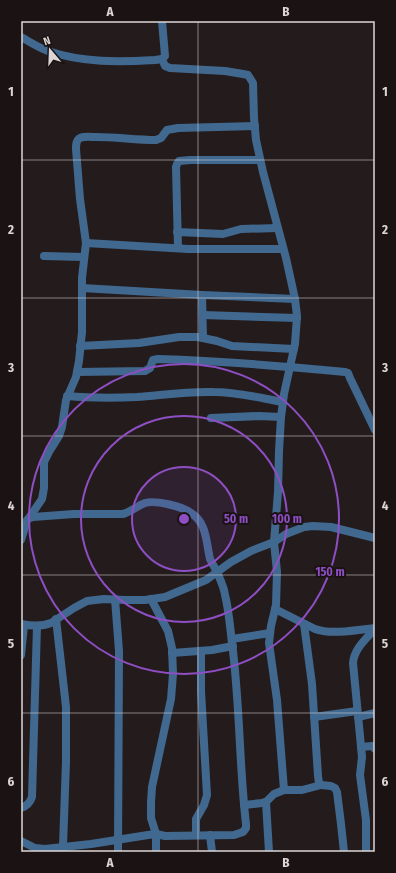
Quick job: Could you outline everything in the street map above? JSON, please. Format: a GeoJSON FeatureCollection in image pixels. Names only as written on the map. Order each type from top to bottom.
{"type":"FeatureCollection","features":[{"type":"Feature","properties":{"kind":"street"},"geometry":{"type":"LineString","coordinates":[[21,37],[47,50],[62,55],[85,59],[124,61],[155,60],[162,59],[165,56],[162,21]]}},
{"type":"Feature","properties":{"kind":"street"},"geometry":{"type":"LineString","coordinates":[[162,59],[165,66],[170,68],[225,71],[248,75],[253,83],[256,140],[295,299],[297,318],[294,349],[281,417],[274,542],[277,572],[275,609],[269,643],[277,700],[284,790]]}},
{"type":"Feature","properties":{"kind":"street"},"geometry":{"type":"LineString","coordinates":[[21,540],[27,520],[42,499],[44,488],[44,462],[59,436],[67,396],[75,382],[77,372],[82,332],[82,288],[86,243],[80,199],[76,149],[78,140],[81,138],[105,137],[156,140],[161,138],[167,130],[178,128],[255,126]]}},
{"type":"Feature","properties":{"kind":"street"},"geometry":{"type":"LineString","coordinates":[[178,248],[176,167],[179,161],[260,160]]}},
{"type":"Feature","properties":{"kind":"street"},"geometry":{"type":"LineString","coordinates":[[177,232],[223,234],[241,229],[277,228]]}},
{"type":"Feature","properties":{"kind":"street"},"geometry":{"type":"LineString","coordinates":[[86,243],[178,248],[283,249]]}},
{"type":"Feature","properties":{"kind":"street"},"geometry":{"type":"LineString","coordinates":[[44,256],[84,257]]}},
{"type":"Feature","properties":{"kind":"street"},"geometry":{"type":"LineString","coordinates":[[82,288],[295,299]]}},
{"type":"Feature","properties":{"kind":"street"},"geometry":{"type":"LineString","coordinates":[[202,295],[203,338]]}},
{"type":"Feature","properties":{"kind":"street"},"geometry":{"type":"LineString","coordinates":[[203,315],[297,318]]}},
{"type":"Feature","properties":{"kind":"street"},"geometry":{"type":"LineString","coordinates":[[80,346],[139,343],[198,337],[232,346],[294,349]]}},
{"type":"Feature","properties":{"kind":"street"},"geometry":{"type":"LineString","coordinates":[[77,372],[145,371],[150,368],[153,360],[155,359],[290,366],[345,372],[348,373],[375,430]]}},
{"type":"Feature","properties":{"kind":"street"},"geometry":{"type":"LineString","coordinates":[[67,396],[92,398],[136,397],[196,392],[215,392],[283,402]]}},
{"type":"Feature","properties":{"kind":"street"},"geometry":{"type":"LineString","coordinates":[[211,418],[259,416],[281,417]]}},
{"type":"Feature","properties":{"kind":"street"},"geometry":{"type":"LineString","coordinates":[[21,841],[35,848],[48,850],[62,846],[90,848],[118,840],[148,835],[234,835],[243,832],[246,828],[236,676],[232,642],[225,595],[217,572],[211,561],[206,535],[202,525],[190,512],[154,502],[140,505],[128,513],[123,514],[74,514],[29,518]]}},
{"type":"Feature","properties":{"kind":"street"},"geometry":{"type":"LineString","coordinates":[[21,655],[22,624],[37,626],[46,624],[56,620],[74,608],[87,602],[104,599],[151,599],[165,597],[206,580],[231,562],[296,530],[313,526],[331,527],[375,538]]}},
{"type":"Feature","properties":{"kind":"street"},"geometry":{"type":"LineString","coordinates":[[115,599],[119,651],[118,852]]}},
{"type":"Feature","properties":{"kind":"street"},"geometry":{"type":"LineString","coordinates":[[151,599],[168,631],[171,640],[173,674],[172,699],[150,802],[151,818],[156,834],[156,852]]}},
{"type":"Feature","properties":{"kind":"street"},"geometry":{"type":"LineString","coordinates":[[275,609],[320,631],[346,631],[375,628]]}},
{"type":"Feature","properties":{"kind":"street"},"geometry":{"type":"LineString","coordinates":[[56,620],[66,707],[66,762],[62,846]]}},
{"type":"Feature","properties":{"kind":"street"},"geometry":{"type":"LineString","coordinates":[[304,624],[312,684],[318,776],[319,783],[321,785]]}},
{"type":"Feature","properties":{"kind":"street"},"geometry":{"type":"LineString","coordinates":[[21,808],[30,803],[32,797],[37,626]]}},
{"type":"Feature","properties":{"kind":"street"},"geometry":{"type":"LineString","coordinates":[[366,852],[366,820],[360,776],[362,757],[353,658],[357,650],[375,628]]}},
{"type":"Feature","properties":{"kind":"street"},"geometry":{"type":"LineString","coordinates":[[172,653],[220,649],[232,642],[270,633]]}},
{"type":"Feature","properties":{"kind":"street"},"geometry":{"type":"LineString","coordinates":[[196,835],[196,818],[204,805],[207,795],[201,691],[201,651]]}},
{"type":"Feature","properties":{"kind":"street"},"geometry":{"type":"LineString","coordinates":[[314,717],[375,713]]}},
{"type":"Feature","properties":{"kind":"street"},"geometry":{"type":"LineString","coordinates":[[361,747],[372,746],[375,749]]}},
{"type":"Feature","properties":{"kind":"street"},"geometry":{"type":"LineString","coordinates":[[244,805],[266,802],[274,794],[284,790],[302,790],[321,785],[331,786],[335,788],[337,792],[344,852]]}},
{"type":"Feature","properties":{"kind":"street"},"geometry":{"type":"LineString","coordinates":[[266,802],[270,852]]}},
{"type":"Feature","properties":{"kind":"street"},"geometry":{"type":"LineString","coordinates":[[210,835],[212,852]]}}]}
